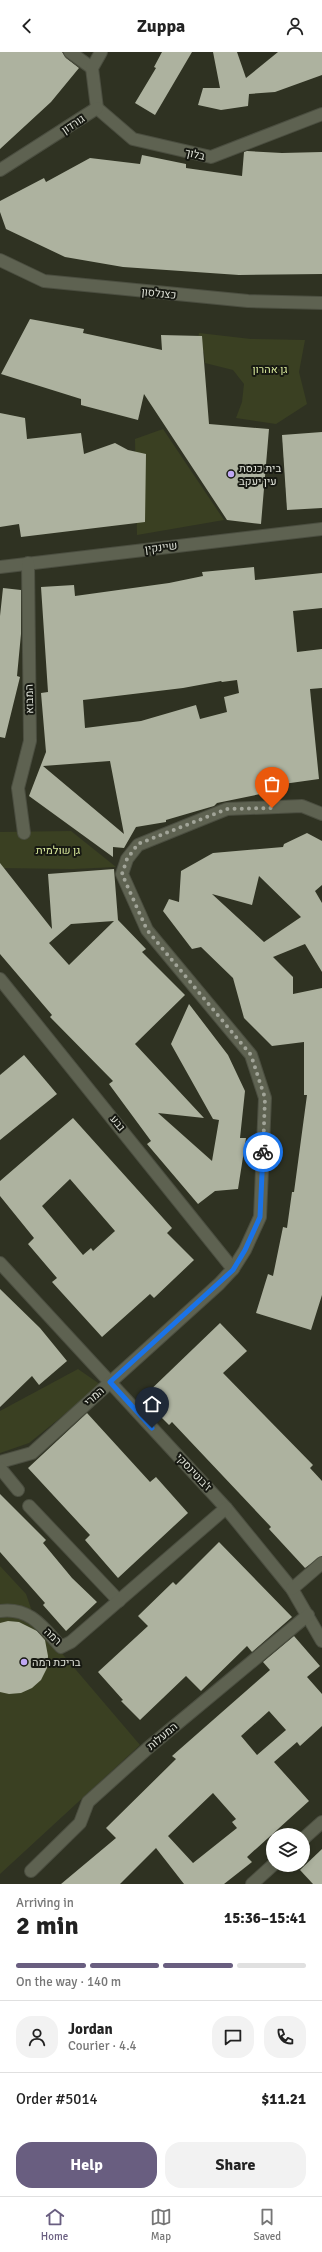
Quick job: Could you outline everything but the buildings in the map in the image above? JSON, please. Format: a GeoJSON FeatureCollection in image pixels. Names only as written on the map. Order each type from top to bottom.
{"type":"FeatureCollection","features":[{"type":"Feature","properties":{"kind":"street"},"geometry":{"type":"LineString","coordinates":[[70,52],[92,68],[101,52]]}},
{"type":"Feature","properties":{"kind":"street","name":"גורדון"},"geometry":{"type":"LineString","coordinates":[[0,170],[97,108],[92,68]]}},
{"type":"Feature","properties":{"kind":"street","name":"בלוך"},"geometry":{"type":"LineString","coordinates":[[97,108],[133,139],[211,157],[322,114]]}},
{"type":"Feature","properties":{"kind":"street","name":"כצנלסון"},"geometry":{"type":"LineString","coordinates":[[0,260],[44,281],[248,301],[322,303]]}},
{"type":"Feature","properties":{"kind":"street","name":"שיינקין"},"geometry":{"type":"LineString","coordinates":[[0,567],[322,530]]}},
{"type":"Feature","properties":{"kind":"street","name":"המבוא"},"geometry":{"type":"LineString","coordinates":[[24,833],[18,788],[30,741],[28,563]]}},
{"type":"Feature","properties":{"kind":"street","name":"המרי"},"geometry":{"type":"LineString","coordinates":[[0,1462],[32,1453],[233,1270],[245,1250],[260,1217],[265,1098],[251,1055],[147,930],[122,874],[127,859],[138,844],[227,809],[302,806],[322,814]]}},
{"type":"Feature","properties":{"kind":"street","name":"גבע"},"geometry":{"type":"LineString","coordinates":[[0,979],[233,1270]]}},
{"type":"Feature","properties":{"kind":"street","name":"ז'בוטינסקי"},"geometry":{"type":"LineString","coordinates":[[0,1263],[226,1508],[292,1589],[322,1642]]}},
{"type":"Feature","properties":{"kind":"street"},"geometry":{"type":"LineString","coordinates":[[0,1468],[18,1490]]}},
{"type":"Feature","properties":{"kind":"street"},"geometry":{"type":"LineString","coordinates":[[30,1506],[119,1601]]}},
{"type":"Feature","properties":{"kind":"street","name":"רמה"},"geometry":{"type":"LineString","coordinates":[[0,1611],[28,1614],[40,1624],[61,1647],[71,1642],[226,1508]]}},
{"type":"Feature","properties":{"kind":"street"},"geometry":{"type":"LineString","coordinates":[[292,1589],[322,1563]]}},
{"type":"Feature","properties":{"kind":"street","name":"המעלות"},"geometry":{"type":"LineString","coordinates":[[31,1871],[80,1823],[88,1802],[148,1748],[308,1615]]}},
{"type":"Feature","properties":{"kind":"street"},"geometry":{"type":"LineString","coordinates":[[310,1833],[322,1822]]}},
{"type":"Feature","properties":{"kind":"street"},"geometry":{"type":"LineString","coordinates":[[252,1884],[266,1871]]}},
{"type":"Feature","properties":{"kind":"green space","name":"גן אהרון"},"geometry":{"type":"Polygon","coordinates":[[[199,333],[251,339],[305,340],[299,372],[307,404],[276,424],[236,418],[242,402],[244,384],[233,370],[205,363],[204,352],[196,347],[199,333]]]}},
{"type":"Feature","properties":{"kind":"green space"},"geometry":{"type":"Polygon","coordinates":[[[163,429],[224,520],[137,535],[135,439],[163,429]]]}},
{"type":"Feature","properties":{"kind":"green space","name":"גן שולמית"},"geometry":{"type":"Polygon","coordinates":[[[71,831],[116,867],[73,869],[0,868],[0,832],[71,831]]]}},
{"type":"Feature","properties":{"kind":"green space"},"geometry":{"type":"Polygon","coordinates":[[[78,1369],[101,1385],[29,1443],[0,1453],[0,1411],[78,1369]]]}},
{"type":"Feature","properties":{"kind":"green space"},"geometry":{"type":"Polygon","coordinates":[[[0,1566],[26,1594],[36,1623],[140,1745],[0,1874],[0,1566]]]}},
{"type":"Feature","properties":{"kind":"way so far"},"geometry":{"type":"LineString","coordinates":[[263,1152],[265,1098],[251,1055],[147,930],[122,874],[127,859],[138,844],[227,809],[272,808]]}},
{"type":"Feature","properties":{"kind":"place","name":"בית כנסת עין יעקב"},"geometry":{"type":"Point","coordinates":[231,474]}},
{"type":"Feature","properties":{"kind":"place","name":"בריכת רמה"},"geometry":{"type":"Point","coordinates":[24,1662]}},
{"type":"Feature","properties":{"kind":"route"},"geometry":{"type":"LineString","coordinates":[[152,1428],[110,1382],[233,1270],[245,1250],[260,1217],[263,1152]]}}]}
